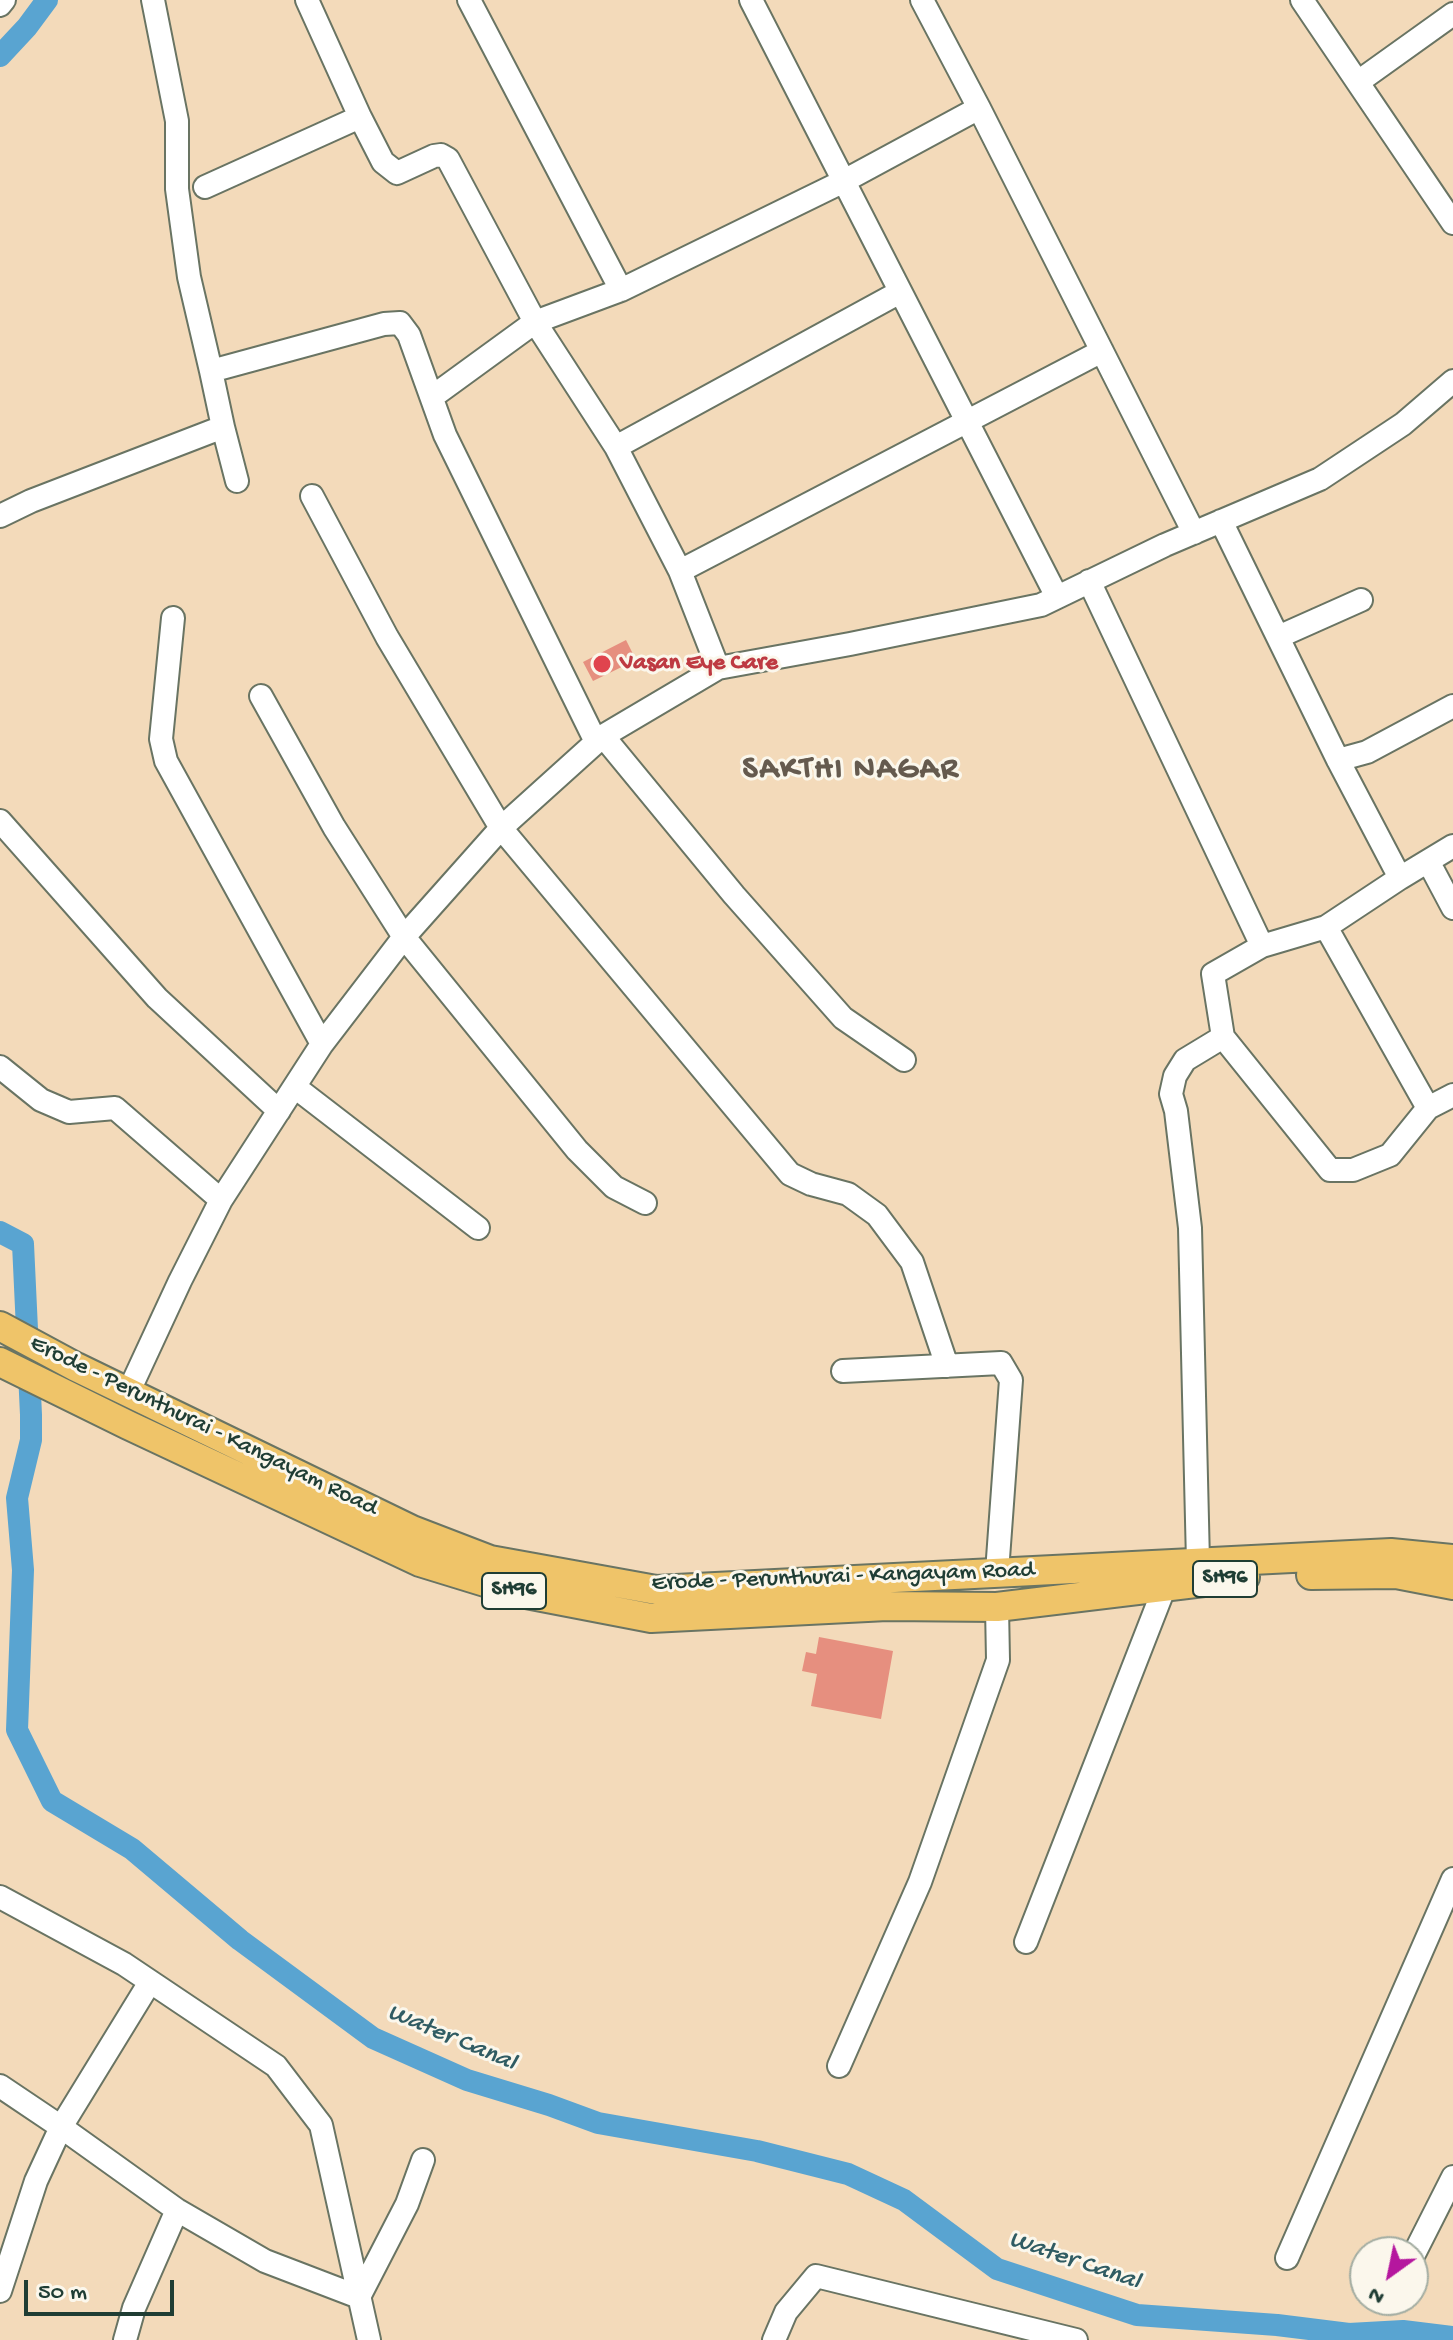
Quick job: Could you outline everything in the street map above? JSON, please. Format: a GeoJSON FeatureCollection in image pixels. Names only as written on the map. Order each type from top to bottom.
{"type":"FeatureCollection","features":[{"type":"Feature","properties":{"kind":"main road","name":"Erode - Perunthurai - Kangayam Road"},"geometry":{"type":"LineString","coordinates":[[0,1326],[128,1393],[412,1530],[490,1560],[656,1590],[1391,1553],[1453,1559]]}},
{"type":"Feature","properties":{"kind":"main road","name":"Erode - Perunthurai - Kangayam Road"},"geometry":{"type":"LineString","coordinates":[[0,1362],[420,1562],[521,1593],[651,1618],[887,1606],[997,1607],[1250,1576],[1396,1574],[1453,1585]]}},
{"type":"Feature","properties":{"kind":"main road"},"geometry":{"type":"LineString","coordinates":[[618,1612],[624,1584]]}},
{"type":"Feature","properties":{"kind":"street"},"geometry":{"type":"LineString","coordinates":[[0,5],[4,0]]}},
{"type":"Feature","properties":{"kind":"street"},"geometry":{"type":"LineString","coordinates":[[153,0],[177,121],[177,189],[189,277],[237,481]]}},
{"type":"Feature","properties":{"kind":"street"},"geometry":{"type":"LineString","coordinates":[[307,0],[383,162],[397,173],[434,156],[441,155],[448,159],[535,322],[616,447],[680,571],[718,668]]}},
{"type":"Feature","properties":{"kind":"street"},"geometry":{"type":"LineString","coordinates":[[469,0],[621,290]]}},
{"type":"Feature","properties":{"kind":"street"},"geometry":{"type":"LineString","coordinates":[[751,0],[1057,597]]}},
{"type":"Feature","properties":{"kind":"street"},"geometry":{"type":"LineString","coordinates":[[922,0],[1194,533]]}},
{"type":"Feature","properties":{"kind":"street"},"geometry":{"type":"LineString","coordinates":[[1302,0],[1453,223]]}},
{"type":"Feature","properties":{"kind":"street"},"geometry":{"type":"LineString","coordinates":[[1358,82],[1448,10]]}},
{"type":"Feature","properties":{"kind":"street"},"geometry":{"type":"LineString","coordinates":[[432,397],[535,322],[621,290],[844,181],[979,108]]}},
{"type":"Feature","properties":{"kind":"street"},"geometry":{"type":"LineString","coordinates":[[205,187],[360,117]]}},
{"type":"Feature","properties":{"kind":"street"},"geometry":{"type":"LineString","coordinates":[[616,447],[900,292]]}},
{"type":"Feature","properties":{"kind":"street"},"geometry":{"type":"LineString","coordinates":[[211,371],[384,324],[400,323],[409,335],[445,435],[600,739],[843,1018],[904,1060]]}},
{"type":"Feature","properties":{"kind":"street"},"geometry":{"type":"LineString","coordinates":[[680,571],[1102,351]]}},
{"type":"Feature","properties":{"kind":"street"},"geometry":{"type":"LineString","coordinates":[[128,1393],[221,1200],[322,1044],[404,937],[501,828],[600,739],[718,668],[1041,605],[1194,533],[1320,479],[1403,424],[1453,381]]}},
{"type":"Feature","properties":{"kind":"street"},"geometry":{"type":"LineString","coordinates":[[0,516],[31,501],[223,427]]}},
{"type":"Feature","properties":{"kind":"street"},"geometry":{"type":"LineString","coordinates":[[312,496],[387,637],[501,828],[790,1174],[811,1184],[848,1194],[877,1215],[912,1262],[947,1366]]}},
{"type":"Feature","properties":{"kind":"street"},"geometry":{"type":"LineString","coordinates":[[1221,521],[1338,760],[1400,878]]}},
{"type":"Feature","properties":{"kind":"street"},"geometry":{"type":"LineString","coordinates":[[1089,581],[1262,946]]}},
{"type":"Feature","properties":{"kind":"street"},"geometry":{"type":"LineString","coordinates":[[1278,637],[1361,600]]}},
{"type":"Feature","properties":{"kind":"street"},"geometry":{"type":"LineString","coordinates":[[173,618],[161,739],[166,761],[322,1044]]}},
{"type":"Feature","properties":{"kind":"street"},"geometry":{"type":"LineString","coordinates":[[261,696],[334,827],[404,937],[577,1150],[614,1187],[645,1203]]}},
{"type":"Feature","properties":{"kind":"street"},"geometry":{"type":"LineString","coordinates":[[1338,760],[1367,752],[1453,706]]}},
{"type":"Feature","properties":{"kind":"street"},"geometry":{"type":"LineString","coordinates":[[0,821],[157,998],[279,1111]]}},
{"type":"Feature","properties":{"kind":"street"},"geometry":{"type":"LineString","coordinates":[[1453,846],[1326,927],[1262,946],[1213,974],[1223,1037],[1330,1170],[1353,1170],[1390,1155],[1428,1108],[1453,1095]]}},
{"type":"Feature","properties":{"kind":"street"},"geometry":{"type":"LineString","coordinates":[[1428,861],[1453,908]]}},
{"type":"Feature","properties":{"kind":"street"},"geometry":{"type":"LineString","coordinates":[[1326,927],[1428,1108]]}},
{"type":"Feature","properties":{"kind":"street"},"geometry":{"type":"LineString","coordinates":[[1198,1562],[1190,1228],[1176,1111],[1171,1094],[1175,1076],[1185,1060],[1223,1037]]}},
{"type":"Feature","properties":{"kind":"street"},"geometry":{"type":"LineString","coordinates":[[0,1067],[41,1100],[69,1112],[115,1108],[221,1200]]}},
{"type":"Feature","properties":{"kind":"street"},"geometry":{"type":"LineString","coordinates":[[295,1087],[478,1228]]}},
{"type":"Feature","properties":{"kind":"street"},"geometry":{"type":"LineString","coordinates":[[843,1371],[1001,1363],[1011,1380],[997,1572]]}},
{"type":"Feature","properties":{"kind":"street"},"geometry":{"type":"LineString","coordinates":[[1026,1942],[1165,1586]]}},
{"type":"Feature","properties":{"kind":"street"},"geometry":{"type":"LineString","coordinates":[[839,2066],[920,1882],[998,1660],[997,1607]]}},
{"type":"Feature","properties":{"kind":"street"},"geometry":{"type":"LineString","coordinates":[[1287,2258],[1453,1879]]}},
{"type":"Feature","properties":{"kind":"street"},"geometry":{"type":"LineString","coordinates":[[0,1897],[124,1964],[276,2066],[321,2125],[369,2340]]}},
{"type":"Feature","properties":{"kind":"street"},"geometry":{"type":"LineString","coordinates":[[0,2291],[36,2181],[61,2127],[150,1982]]}},
{"type":"Feature","properties":{"kind":"street"},"geometry":{"type":"LineString","coordinates":[[0,2086],[177,2210],[265,2261],[359,2297]]}},
{"type":"Feature","properties":{"kind":"street"},"geometry":{"type":"LineString","coordinates":[[359,2297],[407,2204],[423,2160]]}},
{"type":"Feature","properties":{"kind":"street"},"geometry":{"type":"LineString","coordinates":[[1423,2236],[1453,2177]]}},
{"type":"Feature","properties":{"kind":"street"},"geometry":{"type":"LineString","coordinates":[[125,2340],[134,2308],[177,2210]]}},
{"type":"Feature","properties":{"kind":"street"},"geometry":{"type":"LineString","coordinates":[[774,2340],[786,2312],[816,2276],[1076,2340]]}},
{"type":"Feature","properties":{"kind":"building"},"geometry":{"type":"Polygon","coordinates":[[[626,640],[636,660],[593,681],[583,662],[626,640]]]}},
{"type":"Feature","properties":{"kind":"building"},"geometry":{"type":"Polygon","coordinates":[[[819,1637],[893,1651],[881,1719],[811,1706],[817,1674],[802,1671],[806,1652],[816,1654],[819,1637]]]}},
{"type":"Feature","properties":{"kind":"waterway","name":"Water Canal"},"geometry":{"type":"LineString","coordinates":[[0,56],[47,0]]}},
{"type":"Feature","properties":{"kind":"waterway","name":"Water Canal"},"geometry":{"type":"LineString","coordinates":[[0,1232],[23,1244],[31,1415],[31,1440],[17,1498],[23,1570],[17,1730],[52,1801],[132,1849],[240,1940],[373,2038],[467,2080],[598,2123],[757,2151],[848,2174],[904,2200],[997,2269],[1137,2315],[1277,2325],[1349,2334],[1403,2331],[1453,2337]]}},
{"type":"Feature","properties":{"kind":"place","name":"Vasan Eye Care"},"geometry":{"type":"Point","coordinates":[602,664]}},
{"type":"Feature","properties":{"kind":"district","name":"SAKTHI NAGAR"},"geometry":{"type":"Point","coordinates":[851,771]}}]}
